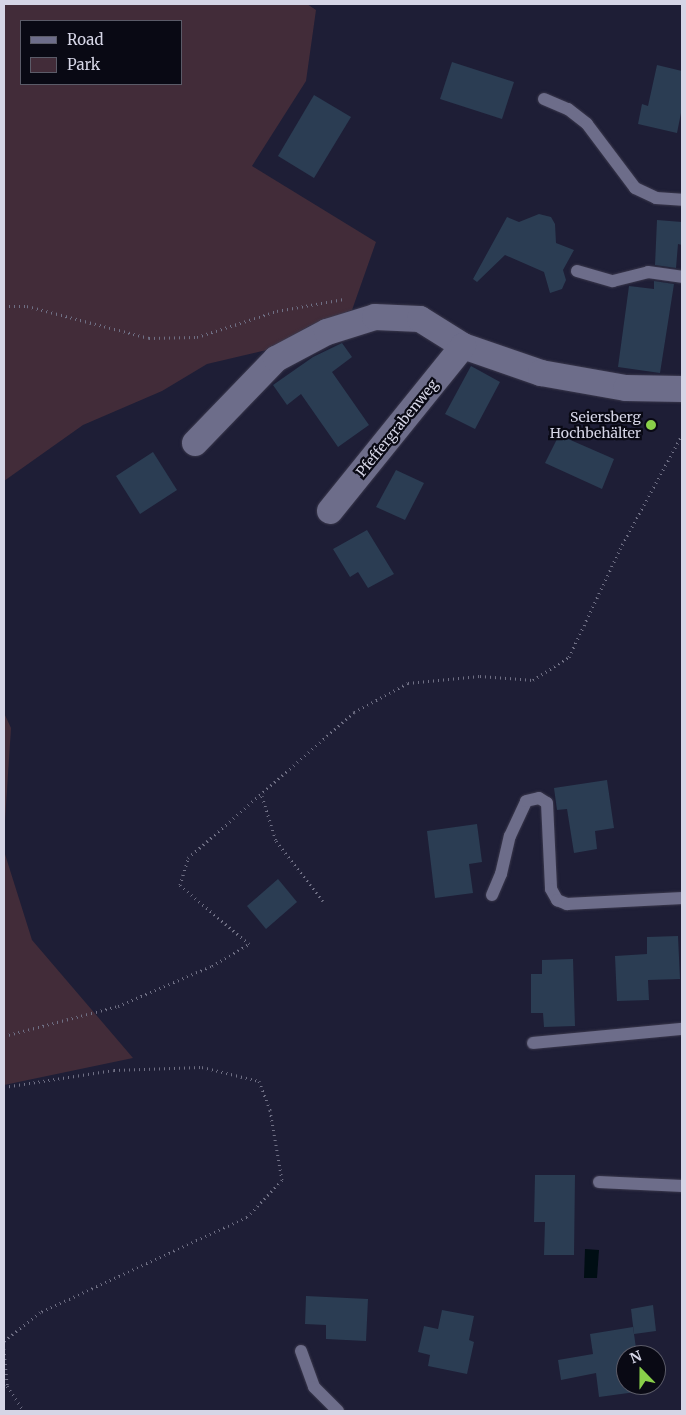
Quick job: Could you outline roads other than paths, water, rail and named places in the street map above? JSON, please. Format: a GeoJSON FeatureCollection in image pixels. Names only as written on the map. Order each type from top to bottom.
{"type":"FeatureCollection","features":[{"type":"Feature","properties":{"kind":"street"},"geometry":{"type":"LineString","coordinates":[[195,443],[276,359],[327,332],[376,317],[420,319],[463,346],[541,373],[626,388],[682,389]]}},
{"type":"Feature","properties":{"kind":"street","name":"Pfeffergrabenweg"},"geometry":{"type":"LineString","coordinates":[[330,511],[463,346]]}},
{"type":"Feature","properties":{"kind":"lane"},"geometry":{"type":"LineString","coordinates":[[544,99],[568,108],[587,124],[635,188],[656,198],[682,200]]}},
{"type":"Feature","properties":{"kind":"lane"},"geometry":{"type":"LineString","coordinates":[[577,271],[612,281],[648,272],[682,277]]}},
{"type":"Feature","properties":{"kind":"lane"},"geometry":{"type":"LineString","coordinates":[[492,895],[501,874],[510,836],[526,801],[539,798],[547,803],[551,889],[558,900],[567,904],[682,898]]}},
{"type":"Feature","properties":{"kind":"lane"},"geometry":{"type":"LineString","coordinates":[[533,1043],[682,1029]]}},
{"type":"Feature","properties":{"kind":"lane"},"geometry":{"type":"LineString","coordinates":[[599,1182],[682,1186]]}},
{"type":"Feature","properties":{"kind":"lane"},"geometry":{"type":"LineString","coordinates":[[301,1352],[314,1387],[338,1411]]}},
{"type":"Feature","properties":{"kind":"place","name":"Seiersberg Hochbehälter"},"geometry":{"type":"Point","coordinates":[651,425]}}]}
